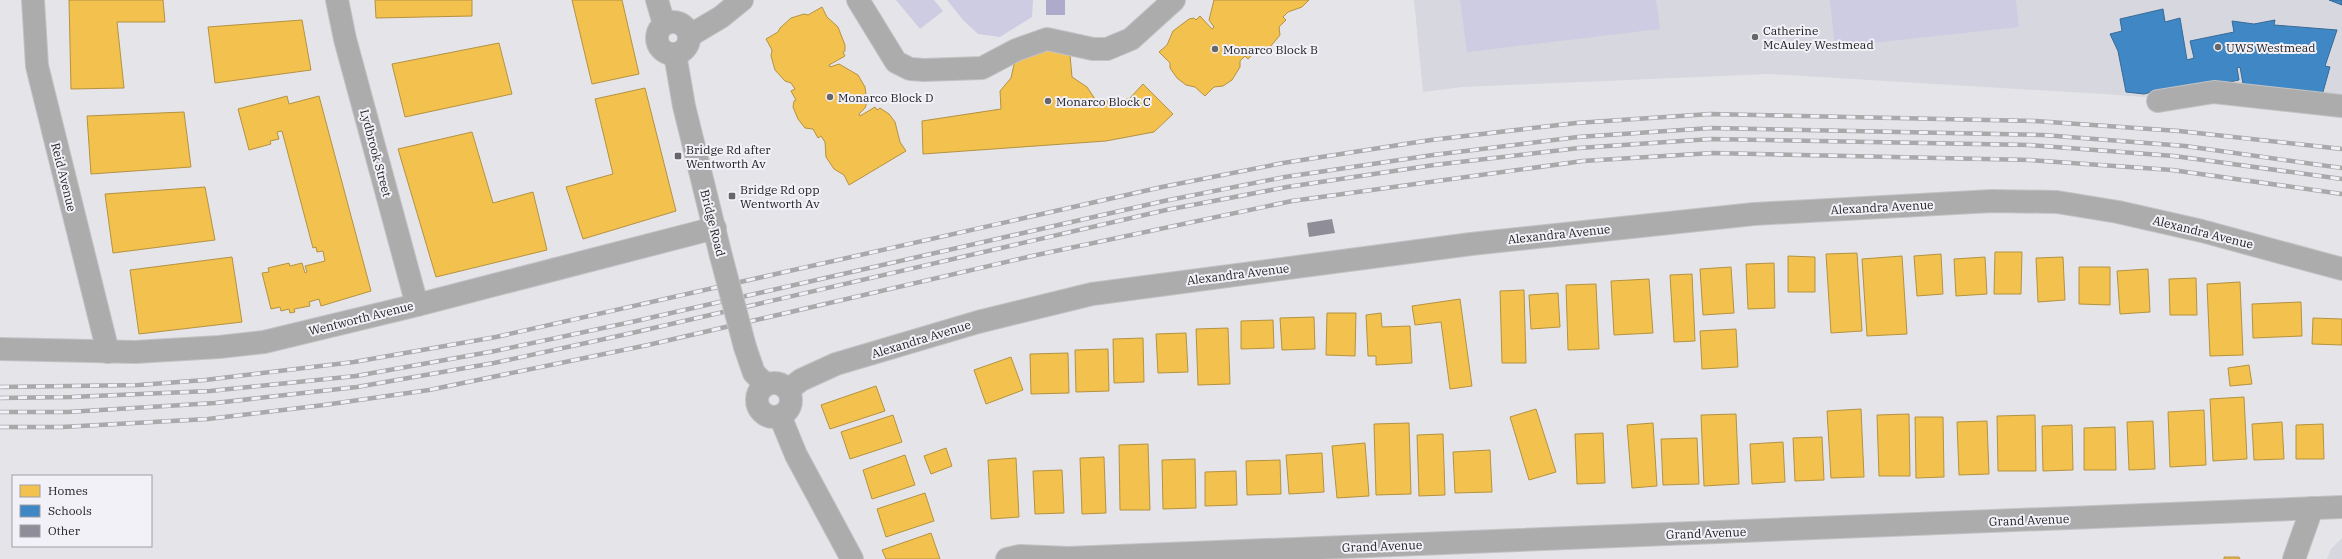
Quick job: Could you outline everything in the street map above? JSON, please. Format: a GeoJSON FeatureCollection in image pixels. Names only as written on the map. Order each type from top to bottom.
{"type":"FeatureCollection","features":[{"type":"Feature","properties":{"kind":"street","name":"Reid Avenue"},"geometry":{"type":"LineString","coordinates":[[33,0],[37,66],[108,352]]}},
{"type":"Feature","properties":{"kind":"street","name":"Lydbrook Street"},"geometry":{"type":"LineString","coordinates":[[337,0],[345,39],[417,305]]}},
{"type":"Feature","properties":{"kind":"street"},"geometry":{"type":"LineString","coordinates":[[657,0],[664,24]]}},
{"type":"Feature","properties":{"kind":"street"},"geometry":{"type":"LineString","coordinates":[[689,36],[681,24],[675,22],[664,24],[658,33],[658,43],[665,52],[675,54],[686,46],[689,36],[721,16],[742,0]]}},
{"type":"Feature","properties":{"kind":"street"},"geometry":{"type":"LineString","coordinates":[[858,0],[896,62],[910,69],[924,70],[982,68],[1016,50],[1048,39],[1092,49],[1107,49],[1131,39],[1174,0]]}},
{"type":"Feature","properties":{"kind":"street","name":"Bridge Road"},"geometry":{"type":"LineString","coordinates":[[675,54],[684,106],[745,348],[754,373],[766,385]]}},
{"type":"Feature","properties":{"kind":"street"},"geometry":{"type":"LineString","coordinates":[[2158,101],[2214,92],[2342,106]]}},
{"type":"Feature","properties":{"kind":"street","name":"Alexandra Avenue"},"geometry":{"type":"LineString","coordinates":[[788,390],[801,380],[836,364],[978,322],[1092,294],[1471,244],[1754,214],[1992,201],[2057,202],[2118,212],[2202,231],[2342,269]]}},
{"type":"Feature","properties":{"kind":"street","name":"Wentworth Avenue"},"geometry":{"type":"LineString","coordinates":[[0,349],[108,352],[219,347],[264,342],[417,305],[715,228]]}},
{"type":"Feature","properties":{"kind":"street"},"geometry":{"type":"LineString","coordinates":[[775,383],[788,390],[790,395],[790,405],[780,416],[774,417],[764,414],[758,404],[758,394],[766,385],[775,383]]}},
{"type":"Feature","properties":{"kind":"street"},"geometry":{"type":"LineString","coordinates":[[780,416],[796,455],[852,559]]}},
{"type":"Feature","properties":{"kind":"street","name":"Grand Avenue"},"geometry":{"type":"LineString","coordinates":[[1007,559],[1020,556],[1067,558],[2342,507]]}},
{"type":"Feature","properties":{"kind":"street"},"geometry":{"type":"LineString","coordinates":[[2294,559],[2312,508]]}},
{"type":"Feature","properties":{"kind":"shaded area"},"geometry":{"type":"Polygon","coordinates":[[[896,0],[934,0],[943,11],[920,29],[896,0]]]}},
{"type":"Feature","properties":{"kind":"shaded area"},"geometry":{"type":"Polygon","coordinates":[[[947,0],[1033,0],[1032,17],[1000,37],[978,34],[963,20],[947,0]]]}},
{"type":"Feature","properties":{"kind":"shaded area"},"geometry":{"type":"Polygon","coordinates":[[[1046,0],[1065,0],[1065,15],[1046,15],[1046,0]]]}},
{"type":"Feature","properties":{"kind":"shaded area","name":"Catherine McAuley Westmead"},"geometry":{"type":"Polygon","coordinates":[[[1414,0],[2342,0],[2342,112],[2103,94],[1768,74],[1463,87],[1423,92],[1414,0]]]}},
{"type":"Feature","properties":{"kind":"shaded area"},"geometry":{"type":"Polygon","coordinates":[[[1460,0],[1656,0],[1660,29],[1467,52],[1460,0]]]}},
{"type":"Feature","properties":{"kind":"shaded area"},"geometry":{"type":"Polygon","coordinates":[[[1830,0],[2016,0],[2019,27],[1835,47],[1830,0]]]}},
{"type":"Feature","properties":{"kind":"shaded area"},"geometry":{"type":"Polygon","coordinates":[[[2342,538],[2342,559],[2327,559],[2331,549],[2342,538]]]}},
{"type":"Feature","properties":{"kind":"building: Homes"},"geometry":{"type":"Polygon","coordinates":[[[69,0],[163,0],[165,22],[117,22],[124,88],[71,89],[69,0]]]}},
{"type":"Feature","properties":{"kind":"building: Homes"},"geometry":{"type":"Polygon","coordinates":[[[375,0],[472,0],[472,16],[376,18],[375,0]]]}},
{"type":"Feature","properties":{"kind":"building: Homes"},"geometry":{"type":"Polygon","coordinates":[[[572,0],[622,0],[639,74],[592,84],[572,0]]]}},
{"type":"Feature","properties":{"kind":"building: Homes","name":"Monarco Block B"},"geometry":{"type":"Polygon","coordinates":[[[1214,0],[1309,0],[1302,7],[1288,12],[1283,17],[1286,20],[1279,27],[1280,35],[1270,47],[1262,52],[1257,53],[1256,51],[1248,59],[1245,56],[1240,61],[1240,67],[1232,80],[1223,86],[1214,87],[1205,96],[1195,87],[1186,85],[1177,78],[1170,68],[1170,63],[1159,52],[1167,45],[1173,31],[1189,19],[1194,18],[1196,20],[1200,16],[1212,29],[1214,27],[1209,20],[1214,0]]]}},
{"type":"Feature","properties":{"kind":"building: Homes","name":"Monarco Block D"},"geometry":{"type":"Polygon","coordinates":[[[822,7],[827,17],[838,27],[845,45],[845,51],[843,52],[845,56],[829,65],[830,67],[839,64],[858,75],[865,87],[867,102],[865,108],[859,114],[860,116],[875,107],[877,110],[880,108],[889,114],[895,122],[900,142],[906,151],[849,185],[844,175],[834,169],[826,157],[825,142],[821,136],[818,138],[813,129],[805,128],[798,119],[793,107],[794,101],[796,100],[791,91],[795,89],[791,83],[785,81],[775,70],[771,56],[772,50],[766,39],[778,32],[780,28],[791,18],[804,14],[808,15],[822,7]]]}},
{"type":"Feature","properties":{"kind":"building: Homes"},"geometry":{"type":"Polygon","coordinates":[[[302,20],[311,70],[215,83],[208,27],[302,20]]]}},
{"type":"Feature","properties":{"kind":"building: Homes"},"geometry":{"type":"Polygon","coordinates":[[[499,43],[512,94],[405,117],[392,64],[499,43]]]}},
{"type":"Feature","properties":{"kind":"building: Homes","name":"Monarco Block C"},"geometry":{"type":"Polygon","coordinates":[[[1035,48],[1056,48],[1070,55],[1072,77],[1087,87],[1097,102],[1129,99],[1143,84],[1173,114],[1154,132],[1106,141],[923,154],[922,121],[1001,109],[1000,91],[1011,78],[1015,60],[1035,48]]]}},
{"type":"Feature","properties":{"kind":"building: Homes"},"geometry":{"type":"Polygon","coordinates":[[[645,88],[676,211],[583,239],[566,187],[613,174],[595,99],[645,88]]]}},
{"type":"Feature","properties":{"kind":"building: Homes"},"geometry":{"type":"Polygon","coordinates":[[[287,96],[289,104],[319,96],[371,291],[321,306],[319,299],[309,302],[310,306],[294,309],[295,312],[290,313],[289,309],[281,311],[280,307],[271,309],[262,273],[269,272],[268,268],[289,263],[290,266],[302,263],[305,273],[307,272],[305,266],[325,261],[323,251],[317,252],[316,247],[313,248],[282,131],[277,132],[279,139],[270,141],[271,144],[249,150],[238,109],[287,96]]]}},
{"type":"Feature","properties":{"kind":"building: Homes"},"geometry":{"type":"Polygon","coordinates":[[[184,112],[191,167],[91,174],[87,116],[184,112]]]}},
{"type":"Feature","properties":{"kind":"building: Homes"},"geometry":{"type":"Polygon","coordinates":[[[472,132],[493,203],[533,192],[547,250],[436,277],[398,149],[472,132]]]}},
{"type":"Feature","properties":{"kind":"building: Homes"},"geometry":{"type":"Polygon","coordinates":[[[205,187],[215,240],[113,253],[105,194],[205,187]]]}},
{"type":"Feature","properties":{"kind":"building: Homes"},"geometry":{"type":"Polygon","coordinates":[[[1995,252],[2022,252],[2021,294],[1994,294],[1995,252]]]}},
{"type":"Feature","properties":{"kind":"building: Homes"},"geometry":{"type":"Polygon","coordinates":[[[1857,253],[1862,331],[1831,333],[1826,254],[1857,253]]]}},
{"type":"Feature","properties":{"kind":"building: Homes"},"geometry":{"type":"Polygon","coordinates":[[[1941,254],[1943,294],[1917,296],[1914,256],[1941,254]]]}},
{"type":"Feature","properties":{"kind":"building: Homes"},"geometry":{"type":"Polygon","coordinates":[[[1788,256],[1815,257],[1815,292],[1788,292],[1788,256]]]}},
{"type":"Feature","properties":{"kind":"building: Homes"},"geometry":{"type":"Polygon","coordinates":[[[1902,256],[1907,334],[1867,336],[1862,259],[1902,256]]]}},
{"type":"Feature","properties":{"kind":"building: Homes"},"geometry":{"type":"Polygon","coordinates":[[[232,257],[242,322],[139,334],[130,270],[232,257]]]}},
{"type":"Feature","properties":{"kind":"building: Homes"},"geometry":{"type":"Polygon","coordinates":[[[1985,257],[1987,294],[1956,296],[1954,259],[1985,257]]]}},
{"type":"Feature","properties":{"kind":"building: Homes"},"geometry":{"type":"Polygon","coordinates":[[[2063,257],[2065,300],[2038,302],[2036,258],[2063,257]]]}},
{"type":"Feature","properties":{"kind":"building: Homes"},"geometry":{"type":"Polygon","coordinates":[[[1774,263],[1775,308],[1748,309],[1746,264],[1774,263]]]}},
{"type":"Feature","properties":{"kind":"building: Homes"},"geometry":{"type":"Polygon","coordinates":[[[1731,267],[1734,313],[1703,315],[1700,269],[1731,267]]]}},
{"type":"Feature","properties":{"kind":"building: Homes"},"geometry":{"type":"Polygon","coordinates":[[[2079,267],[2110,267],[2110,305],[2079,304],[2079,267]]]}},
{"type":"Feature","properties":{"kind":"building: Homes"},"geometry":{"type":"Polygon","coordinates":[[[2148,269],[2150,312],[2120,314],[2117,271],[2148,269]]]}},
{"type":"Feature","properties":{"kind":"building: Homes"},"geometry":{"type":"Polygon","coordinates":[[[1692,274],[1695,341],[1674,342],[1670,275],[1692,274]]]}},
{"type":"Feature","properties":{"kind":"building: Homes"},"geometry":{"type":"Polygon","coordinates":[[[2196,278],[2197,315],[2170,315],[2169,279],[2196,278]]]}},
{"type":"Feature","properties":{"kind":"building: Homes"},"geometry":{"type":"Polygon","coordinates":[[[1649,279],[1653,333],[1614,335],[1611,281],[1649,279]]]}},
{"type":"Feature","properties":{"kind":"building: Homes"},"geometry":{"type":"Polygon","coordinates":[[[2240,282],[2243,355],[2210,356],[2207,284],[2240,282]]]}},
{"type":"Feature","properties":{"kind":"building: Homes"},"geometry":{"type":"Polygon","coordinates":[[[1596,284],[1599,349],[1568,350],[1566,285],[1596,284]]]}},
{"type":"Feature","properties":{"kind":"building: Homes"},"geometry":{"type":"Polygon","coordinates":[[[1524,290],[1526,363],[1502,363],[1500,291],[1524,290]]]}},
{"type":"Feature","properties":{"kind":"building: Homes"},"geometry":{"type":"Polygon","coordinates":[[[1558,293],[1560,327],[1531,329],[1529,295],[1558,293]]]}},
{"type":"Feature","properties":{"kind":"building: Homes"},"geometry":{"type":"Polygon","coordinates":[[[1460,299],[1472,386],[1450,389],[1441,322],[1415,325],[1412,306],[1460,299]]]}},
{"type":"Feature","properties":{"kind":"building: Homes"},"geometry":{"type":"Polygon","coordinates":[[[2301,302],[2302,336],[2253,338],[2252,304],[2301,302]]]}},
{"type":"Feature","properties":{"kind":"building: Homes"},"geometry":{"type":"Polygon","coordinates":[[[1327,313],[1356,313],[1355,356],[1326,355],[1327,313]]]}},
{"type":"Feature","properties":{"kind":"building: Homes"},"geometry":{"type":"Polygon","coordinates":[[[1381,313],[1382,327],[1410,326],[1412,363],[1376,365],[1376,356],[1368,356],[1366,315],[1381,313]]]}},
{"type":"Feature","properties":{"kind":"building: Homes"},"geometry":{"type":"Polygon","coordinates":[[[1314,317],[1315,349],[1282,350],[1280,318],[1314,317]]]}},
{"type":"Feature","properties":{"kind":"building: Homes"},"geometry":{"type":"Polygon","coordinates":[[[2313,318],[2342,319],[2342,345],[2312,344],[2313,318]]]}},
{"type":"Feature","properties":{"kind":"building: Homes"},"geometry":{"type":"Polygon","coordinates":[[[1273,320],[1274,348],[1241,349],[1241,321],[1273,320]]]}},
{"type":"Feature","properties":{"kind":"building: Homes"},"geometry":{"type":"Polygon","coordinates":[[[1228,328],[1230,384],[1198,385],[1196,329],[1228,328]]]}},
{"type":"Feature","properties":{"kind":"building: Homes"},"geometry":{"type":"Polygon","coordinates":[[[1736,329],[1738,367],[1702,369],[1700,331],[1736,329]]]}},
{"type":"Feature","properties":{"kind":"building: Homes"},"geometry":{"type":"Polygon","coordinates":[[[1186,333],[1188,372],[1158,373],[1156,334],[1186,333]]]}},
{"type":"Feature","properties":{"kind":"building: Homes"},"geometry":{"type":"Polygon","coordinates":[[[1143,338],[1144,382],[1114,383],[1113,339],[1143,338]]]}},
{"type":"Feature","properties":{"kind":"building: Homes"},"geometry":{"type":"Polygon","coordinates":[[[1108,349],[1109,391],[1076,392],[1075,350],[1108,349]]]}},
{"type":"Feature","properties":{"kind":"building: Homes"},"geometry":{"type":"Polygon","coordinates":[[[1068,353],[1069,393],[1031,394],[1030,354],[1068,353]]]}},
{"type":"Feature","properties":{"kind":"building: Homes"},"geometry":{"type":"Polygon","coordinates":[[[1011,357],[1023,390],[986,404],[974,370],[1011,357]]]}},
{"type":"Feature","properties":{"kind":"building: Homes"},"geometry":{"type":"Polygon","coordinates":[[[2249,365],[2252,384],[2230,386],[2228,368],[2249,365]]]}},
{"type":"Feature","properties":{"kind":"building: Homes"},"geometry":{"type":"Polygon","coordinates":[[[876,386],[885,411],[830,429],[821,405],[876,386]]]}},
{"type":"Feature","properties":{"kind":"building: Homes"},"geometry":{"type":"Polygon","coordinates":[[[2244,397],[2247,459],[2213,461],[2210,399],[2244,397]]]}},
{"type":"Feature","properties":{"kind":"building: Homes"},"geometry":{"type":"Polygon","coordinates":[[[1536,409],[1556,472],[1529,480],[1510,417],[1536,409]]]}},
{"type":"Feature","properties":{"kind":"building: Homes"},"geometry":{"type":"Polygon","coordinates":[[[1861,409],[1864,477],[1831,478],[1827,411],[1861,409]]]}},
{"type":"Feature","properties":{"kind":"building: Homes"},"geometry":{"type":"Polygon","coordinates":[[[2204,410],[2206,465],[2170,467],[2168,412],[2204,410]]]}},
{"type":"Feature","properties":{"kind":"building: Homes"},"geometry":{"type":"Polygon","coordinates":[[[1736,414],[1739,484],[1704,486],[1701,415],[1736,414]]]}},
{"type":"Feature","properties":{"kind":"building: Homes"},"geometry":{"type":"Polygon","coordinates":[[[1909,414],[1910,476],[1879,476],[1877,415],[1909,414]]]}},
{"type":"Feature","properties":{"kind":"building: Homes"},"geometry":{"type":"Polygon","coordinates":[[[893,415],[902,442],[850,459],[841,432],[893,415]]]}},
{"type":"Feature","properties":{"kind":"building: Homes"},"geometry":{"type":"Polygon","coordinates":[[[2035,415],[2036,471],[1998,471],[1997,416],[2035,415]]]}},
{"type":"Feature","properties":{"kind":"building: Homes"},"geometry":{"type":"Polygon","coordinates":[[[1915,417],[1943,417],[1944,477],[1916,478],[1915,417]]]}},
{"type":"Feature","properties":{"kind":"building: Homes"},"geometry":{"type":"Polygon","coordinates":[[[1987,421],[1989,474],[1959,475],[1957,422],[1987,421]]]}},
{"type":"Feature","properties":{"kind":"building: Homes"},"geometry":{"type":"Polygon","coordinates":[[[2153,421],[2155,469],[2129,470],[2127,422],[2153,421]]]}},
{"type":"Feature","properties":{"kind":"building: Homes"},"geometry":{"type":"Polygon","coordinates":[[[2282,422],[2284,459],[2254,460],[2252,424],[2282,422]]]}},
{"type":"Feature","properties":{"kind":"building: Homes"},"geometry":{"type":"Polygon","coordinates":[[[1409,423],[1411,494],[1376,495],[1374,424],[1409,423]]]}},
{"type":"Feature","properties":{"kind":"building: Homes"},"geometry":{"type":"Polygon","coordinates":[[[1653,423],[1657,486],[1632,488],[1627,425],[1653,423]]]}},
{"type":"Feature","properties":{"kind":"building: Homes"},"geometry":{"type":"Polygon","coordinates":[[[2323,424],[2324,459],[2296,459],[2296,425],[2323,424]]]}},
{"type":"Feature","properties":{"kind":"building: Homes"},"geometry":{"type":"Polygon","coordinates":[[[2072,425],[2073,470],[2043,471],[2042,426],[2072,425]]]}},
{"type":"Feature","properties":{"kind":"building: Homes"},"geometry":{"type":"Polygon","coordinates":[[[2115,427],[2116,470],[2084,470],[2084,428],[2115,427]]]}},
{"type":"Feature","properties":{"kind":"building: Homes"},"geometry":{"type":"Polygon","coordinates":[[[1603,433],[1605,483],[1577,484],[1575,434],[1603,433]]]}},
{"type":"Feature","properties":{"kind":"building: Homes"},"geometry":{"type":"Polygon","coordinates":[[[1443,434],[1445,495],[1419,496],[1417,435],[1443,434]]]}},
{"type":"Feature","properties":{"kind":"building: Homes"},"geometry":{"type":"Polygon","coordinates":[[[1822,437],[1824,480],[1795,481],[1793,438],[1822,437]]]}},
{"type":"Feature","properties":{"kind":"building: Homes"},"geometry":{"type":"Polygon","coordinates":[[[1697,438],[1699,484],[1663,485],[1661,439],[1697,438]]]}},
{"type":"Feature","properties":{"kind":"building: Homes"},"geometry":{"type":"Polygon","coordinates":[[[1783,442],[1785,482],[1752,484],[1750,444],[1783,442]]]}},
{"type":"Feature","properties":{"kind":"building: Homes"},"geometry":{"type":"Polygon","coordinates":[[[1365,443],[1369,496],[1337,498],[1332,446],[1365,443]]]}},
{"type":"Feature","properties":{"kind":"building: Homes"},"geometry":{"type":"Polygon","coordinates":[[[1148,444],[1150,510],[1120,510],[1119,445],[1148,444]]]}},
{"type":"Feature","properties":{"kind":"building: Homes"},"geometry":{"type":"Polygon","coordinates":[[[946,448],[952,466],[931,474],[924,456],[946,448]]]}},
{"type":"Feature","properties":{"kind":"building: Homes"},"geometry":{"type":"Polygon","coordinates":[[[1490,450],[1492,492],[1455,493],[1453,452],[1490,450]]]}},
{"type":"Feature","properties":{"kind":"building: Homes"},"geometry":{"type":"Polygon","coordinates":[[[1322,453],[1324,492],[1289,494],[1286,455],[1322,453]]]}},
{"type":"Feature","properties":{"kind":"building: Homes"},"geometry":{"type":"Polygon","coordinates":[[[905,455],[915,485],[872,499],[863,470],[905,455]]]}},
{"type":"Feature","properties":{"kind":"building: Homes"},"geometry":{"type":"Polygon","coordinates":[[[1104,457],[1106,513],[1082,514],[1080,458],[1104,457]]]}},
{"type":"Feature","properties":{"kind":"building: Homes"},"geometry":{"type":"Polygon","coordinates":[[[1016,458],[1019,517],[991,519],[988,460],[1016,458]]]}},
{"type":"Feature","properties":{"kind":"building: Homes"},"geometry":{"type":"Polygon","coordinates":[[[1195,459],[1196,508],[1163,509],[1162,460],[1195,459]]]}},
{"type":"Feature","properties":{"kind":"building: Homes"},"geometry":{"type":"Polygon","coordinates":[[[1280,460],[1281,494],[1247,495],[1246,461],[1280,460]]]}},
{"type":"Feature","properties":{"kind":"building: Homes"},"geometry":{"type":"Polygon","coordinates":[[[1062,470],[1064,513],[1035,514],[1033,471],[1062,470]]]}},
{"type":"Feature","properties":{"kind":"building: Homes"},"geometry":{"type":"Polygon","coordinates":[[[1236,471],[1237,505],[1205,506],[1205,472],[1236,471]]]}},
{"type":"Feature","properties":{"kind":"building: Homes"},"geometry":{"type":"Polygon","coordinates":[[[925,493],[934,521],[886,537],[877,509],[925,493]]]}},
{"type":"Feature","properties":{"kind":"building: Homes"},"geometry":{"type":"Polygon","coordinates":[[[931,533],[940,559],[886,559],[882,550],[931,533]]]}},
{"type":"Feature","properties":{"kind":"building: Homes"},"geometry":{"type":"Polygon","coordinates":[[[2224,557],[2239,557],[2240,559],[2224,559],[2224,557]]]}},
{"type":"Feature","properties":{"kind":"building: Schools"},"geometry":{"type":"Polygon","coordinates":[[[2329,0],[2342,0],[2342,5],[2329,0]]]}},
{"type":"Feature","properties":{"kind":"building: Schools"},"geometry":{"type":"Polygon","coordinates":[[[2163,9],[2165,22],[2180,18],[2187,60],[2194,58],[2190,41],[2234,32],[2232,21],[2254,24],[2275,20],[2274,25],[2337,30],[2325,66],[2330,67],[2321,99],[2244,89],[2240,67],[2237,68],[2239,80],[2161,96],[2160,90],[2144,94],[2126,92],[2118,51],[2110,34],[2122,31],[2120,19],[2163,9]]]}},
{"type":"Feature","properties":{"kind":"building: Other"},"geometry":{"type":"Polygon","coordinates":[[[1332,219],[1335,233],[1309,237],[1307,223],[1332,219]]]}},
{"type":"Feature","properties":{"kind":"railway"},"geometry":{"type":"LineString","coordinates":[[0,387],[139,385],[205,380],[354,362],[496,337],[1162,187],[1283,163],[1431,140],[1576,123],[1710,114],[2035,121],[2179,131],[2342,149]]}},
{"type":"Feature","properties":{"kind":"railway"},"geometry":{"type":"LineString","coordinates":[[0,398],[71,397],[210,391],[356,376],[495,351],[636,321],[1164,201],[1285,177],[1433,155],[1578,137],[1711,128],[2043,135],[2185,146],[2342,168]]}},
{"type":"Feature","properties":{"kind":"railway"},"geometry":{"type":"LineString","coordinates":[[0,412],[68,412],[215,403],[357,387],[494,363],[632,333],[1166,210],[1287,187],[1434,165],[1579,148],[1711,139],[2030,145],[2174,156],[2342,179]]}},
{"type":"Feature","properties":{"kind":"railway"},"geometry":{"type":"LineString","coordinates":[[0,427],[62,427],[208,419],[324,405],[429,390],[648,345],[1032,256],[1292,201],[1583,161],[1713,153],[2030,160],[2172,170],[2342,194]]}},
{"type":"Feature","properties":{"kind":"place","name":"Catherine McAuley Westmead"},"geometry":{"type":"Point","coordinates":[1755,37]}},
{"type":"Feature","properties":{"kind":"place","name":"UWS Westmead"},"geometry":{"type":"Point","coordinates":[2218,47]}},
{"type":"Feature","properties":{"kind":"place","name":"Monarco Block B"},"geometry":{"type":"Point","coordinates":[1215,49]}},
{"type":"Feature","properties":{"kind":"place","name":"Monarco Block D"},"geometry":{"type":"Point","coordinates":[830,97]}},
{"type":"Feature","properties":{"kind":"place","name":"Monarco Block C"},"geometry":{"type":"Point","coordinates":[1048,101]}},
{"type":"Feature","properties":{"kind":"place","name":"Bridge Rd after Wentworth Av"},"geometry":{"type":"Point","coordinates":[678,156]}},
{"type":"Feature","properties":{"kind":"place","name":"Bridge Rd opp Wentworth Av"},"geometry":{"type":"Point","coordinates":[732,196]}}]}
